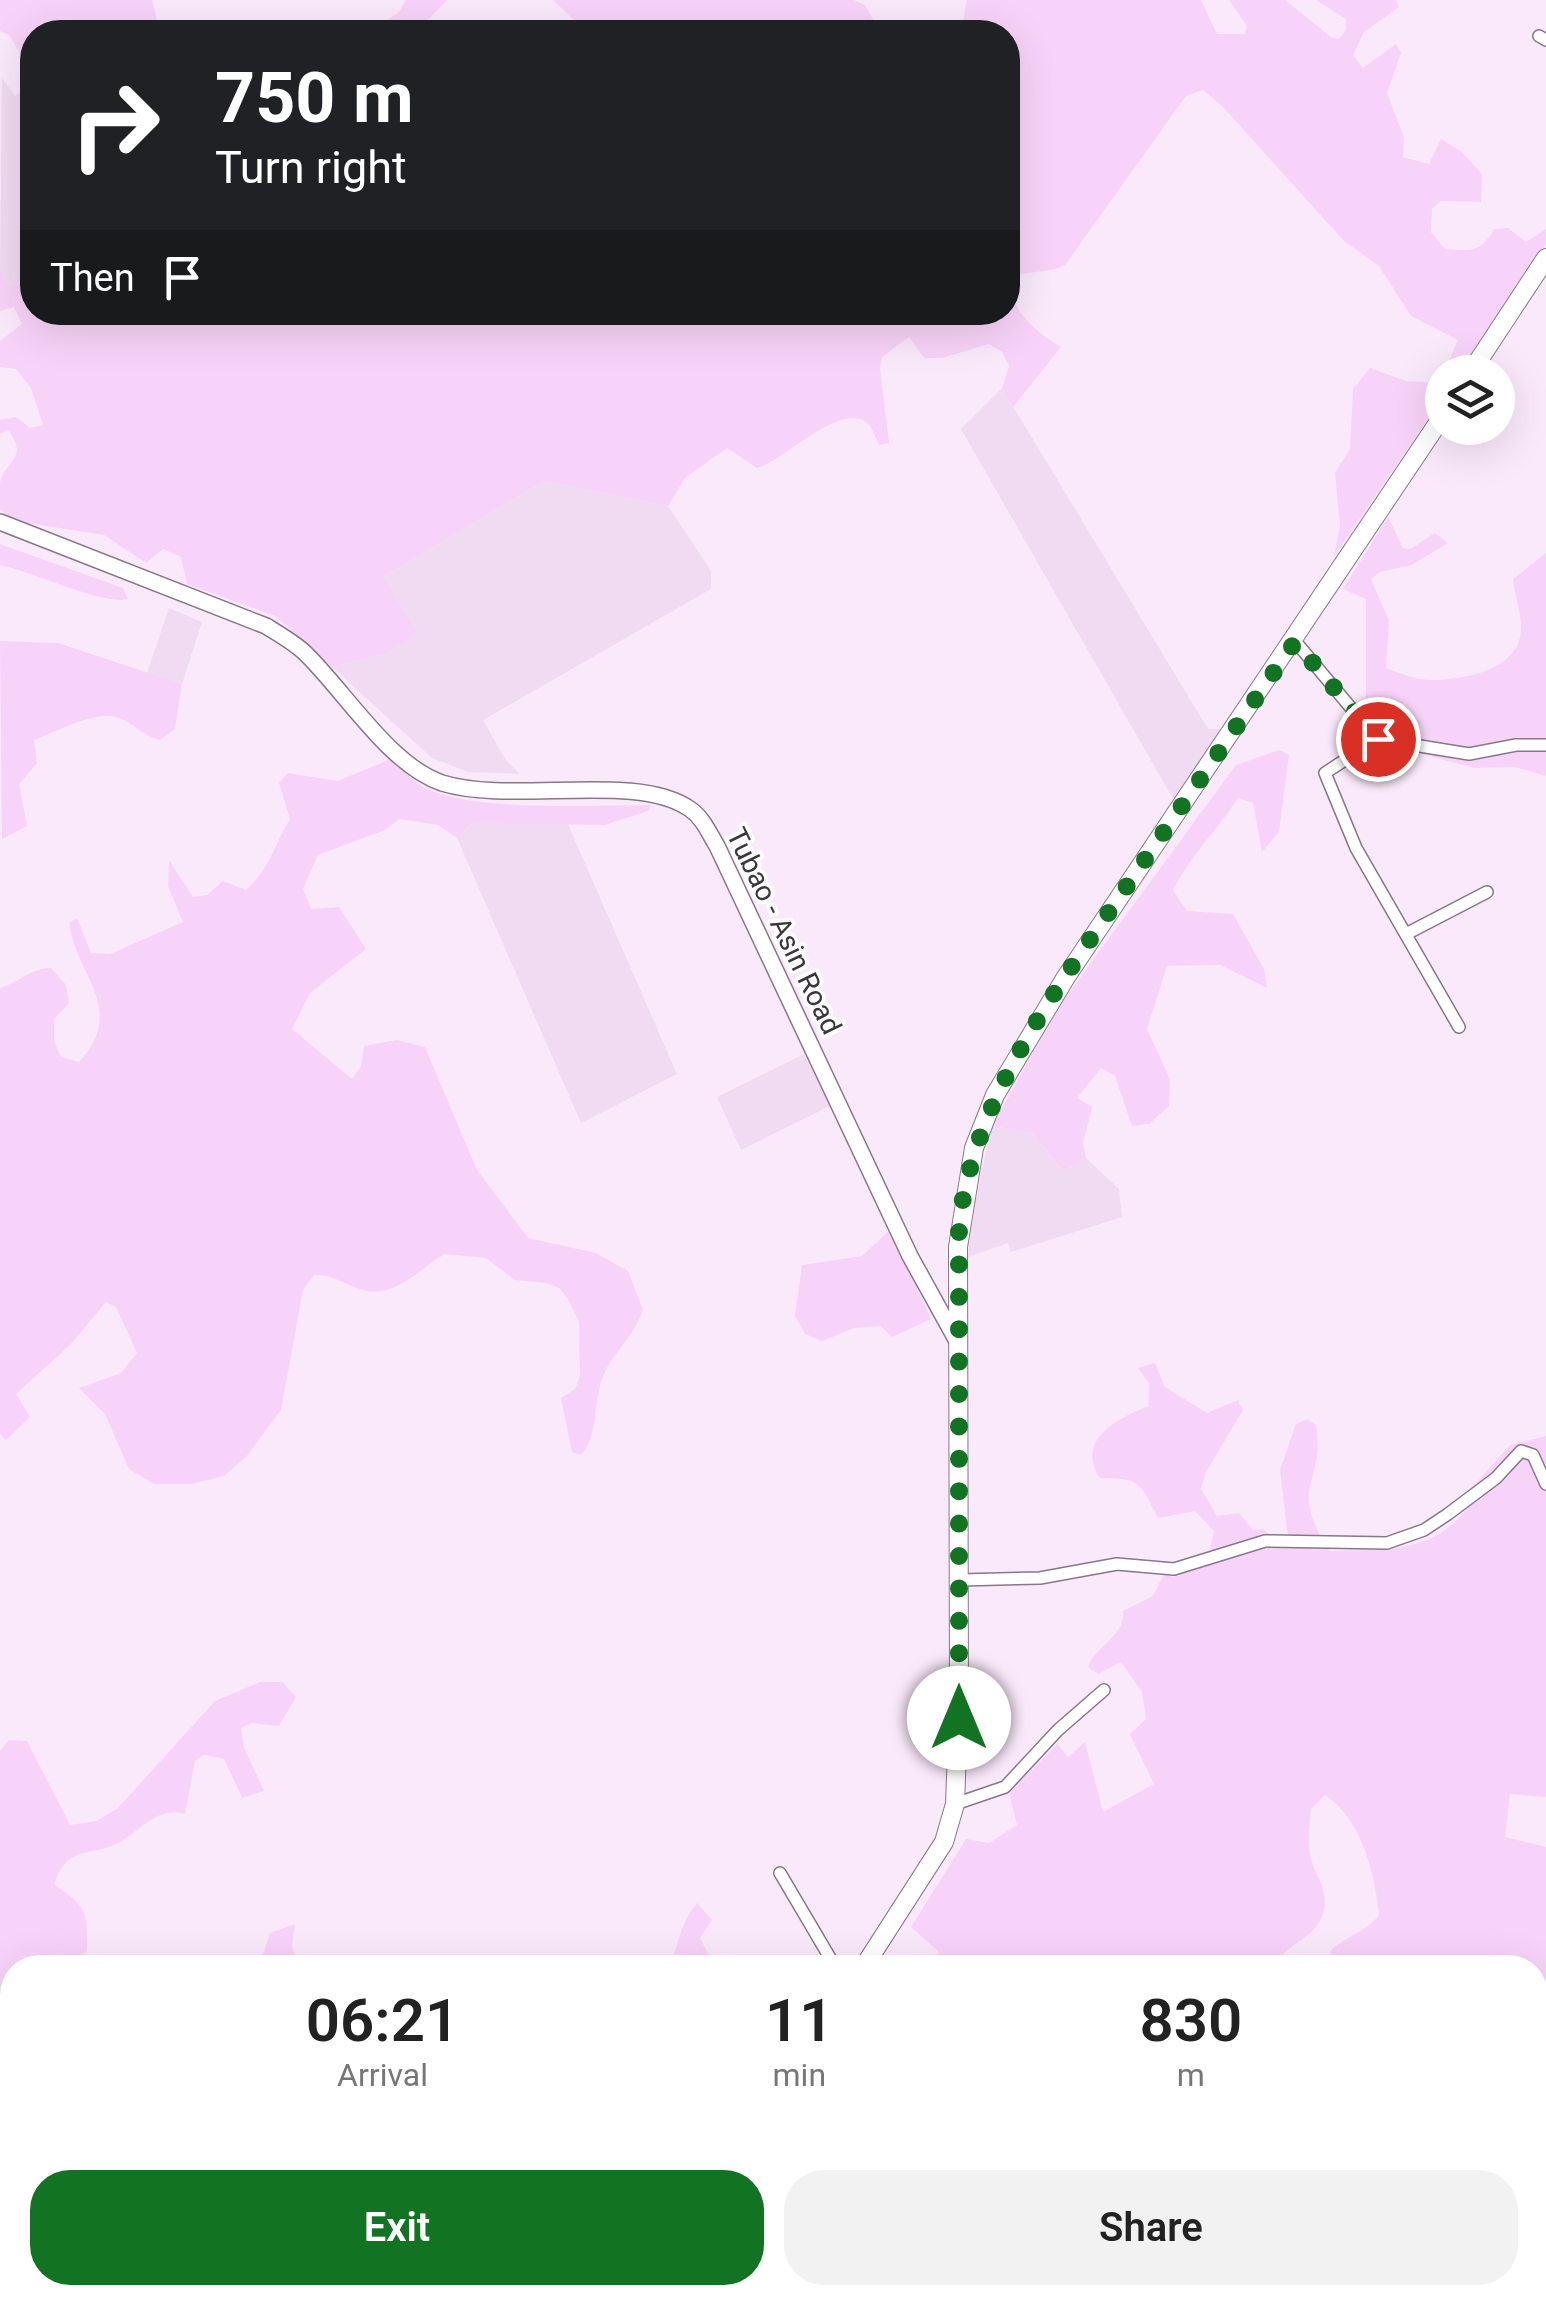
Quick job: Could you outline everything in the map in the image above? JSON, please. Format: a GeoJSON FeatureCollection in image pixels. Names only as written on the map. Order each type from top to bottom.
{"type":"FeatureCollection","features":[{"type":"Feature","properties":{"kind":"main road"},"geometry":{"type":"LineString","coordinates":[[1483,355],[1546,258]]}},
{"type":"Feature","properties":{"kind":"main road"},"geometry":{"type":"LineString","coordinates":[[871,1955],[944,1842],[955,1804],[962,1202],[974,1148],[995,1095],[1066,977],[1295,642],[1425,443]]}},
{"type":"Feature","properties":{"kind":"main road","name":"Tubao - Asin Road"},"geometry":{"type":"LineString","coordinates":[[0,522],[266,626],[300,649],[410,765],[439,782],[534,794],[660,794],[694,812],[717,846],[910,1256],[958,1343]]}},
{"type":"Feature","properties":{"kind":"street"},"geometry":{"type":"LineString","coordinates":[[1295,642],[1378,739]]}},
{"type":"Feature","properties":{"kind":"street"},"geometry":{"type":"LineString","coordinates":[[1459,1027],[1356,848],[1324,776],[1329,767],[1378,739],[1469,754],[1516,745],[1546,745]]}},
{"type":"Feature","properties":{"kind":"street"},"geometry":{"type":"LineString","coordinates":[[1408,933],[1488,892]]}},
{"type":"Feature","properties":{"kind":"street"},"geometry":{"type":"LineString","coordinates":[[960,1580],[1040,1578],[1118,1564],[1174,1569],[1265,1541],[1387,1543],[1424,1530],[1448,1514],[1522,1451],[1533,1454],[1546,1484]]}},
{"type":"Feature","properties":{"kind":"street"},"geometry":{"type":"LineString","coordinates":[[955,1804],[1004,1787],[1058,1730],[1104,1690]]}},
{"type":"Feature","properties":{"kind":"street"},"geometry":{"type":"LineString","coordinates":[[780,1874],[828,1955]]}},
{"type":"Feature","properties":{"kind":"shaded area"},"geometry":{"type":"Polygon","coordinates":[[[0,0],[152,0],[157,20],[20,20],[20,53],[9,35],[0,31],[0,0]]]}},
{"type":"Feature","properties":{"kind":"shaded area"},"geometry":{"type":"Polygon","coordinates":[[[406,0],[447,0],[428,20],[387,20],[399,12],[406,0]]]}},
{"type":"Feature","properties":{"kind":"shaded area"},"geometry":{"type":"Polygon","coordinates":[[[553,0],[854,0],[865,5],[873,20],[574,20],[553,0]]]}},
{"type":"Feature","properties":{"kind":"shaded area"},"geometry":{"type":"Polygon","coordinates":[[[967,0],[1201,0],[1217,34],[1245,34],[1247,26],[1229,0],[1285,0],[1331,37],[1339,39],[1346,30],[1346,19],[1316,0],[1396,0],[1399,7],[1364,32],[1353,55],[1363,68],[1396,44],[1401,53],[1387,93],[1404,137],[1403,157],[1429,164],[1441,139],[1462,152],[1482,174],[1481,202],[1441,201],[1432,209],[1431,232],[1445,249],[1474,249],[1485,243],[1494,229],[1508,228],[1526,242],[1546,229],[1546,244],[1471,355],[1451,355],[1458,340],[1411,316],[1379,266],[1344,241],[1223,107],[1203,90],[1186,96],[1065,265],[1020,275],[1020,20],[963,20],[967,0]]]}},
{"type":"Feature","properties":{"kind":"shaded area"},"geometry":{"type":"Polygon","coordinates":[[[2,78],[15,96],[20,93],[20,282],[9,287],[0,267],[2,78]]]}},
{"type":"Feature","properties":{"kind":"shaded area"},"geometry":{"type":"Polygon","coordinates":[[[0,267],[9,287],[20,282],[20,320],[14,307],[0,311],[0,267]]]}},
{"type":"Feature","properties":{"kind":"shaded area"},"geometry":{"type":"Polygon","coordinates":[[[1020,311],[1061,347],[1013,407],[1002,388],[1009,366],[1002,352],[989,344],[942,358],[924,358],[909,337],[882,357],[889,443],[879,445],[869,425],[856,418],[827,426],[757,468],[727,448],[685,478],[668,506],[544,481],[383,577],[418,634],[384,654],[332,667],[275,616],[187,584],[181,557],[163,549],[146,563],[104,535],[14,521],[0,509],[0,483],[17,448],[9,431],[0,433],[0,420],[16,417],[30,428],[43,425],[31,388],[16,369],[0,367],[0,341],[21,325],[1020,325],[1020,311]]]}},
{"type":"Feature","properties":{"kind":"shaded area"},"geometry":{"type":"Polygon","coordinates":[[[1370,368],[1406,381],[1425,382],[1425,424],[1334,556],[1340,525],[1335,473],[1350,449],[1353,389],[1370,368]]]}},
{"type":"Feature","properties":{"kind":"shaded area"},"geometry":{"type":"Polygon","coordinates":[[[1002,388],[1208,729],[1226,729],[1176,804],[961,429],[1002,388]]]}},
{"type":"Feature","properties":{"kind":"shaded area"},"geometry":{"type":"Polygon","coordinates":[[[544,481],[668,506],[711,571],[711,589],[483,720],[505,759],[520,774],[468,772],[432,758],[332,667],[384,654],[383,577],[544,481]]]}},
{"type":"Feature","properties":{"kind":"shaded area"},"geometry":{"type":"Polygon","coordinates":[[[1388,517],[1403,548],[1410,549],[1435,533],[1448,543],[1412,565],[1380,572],[1371,579],[1389,621],[1386,668],[1414,678],[1469,676],[1505,660],[1521,634],[1513,579],[1546,553],[1546,776],[1515,767],[1474,768],[1392,746],[1351,720],[1366,697],[1366,599],[1343,589],[1388,517]]]}},
{"type":"Feature","properties":{"kind":"shaded area"},"geometry":{"type":"Polygon","coordinates":[[[0,544],[123,588],[128,599],[85,593],[0,565],[0,544]]]}},
{"type":"Feature","properties":{"kind":"shaded area"},"geometry":{"type":"Polygon","coordinates":[[[169,608],[202,622],[182,684],[147,673],[169,608]]]}},
{"type":"Feature","properties":{"kind":"shaded area"},"geometry":{"type":"Polygon","coordinates":[[[0,641],[58,643],[182,684],[175,729],[160,740],[110,716],[88,719],[34,740],[37,763],[19,784],[27,826],[2,839],[0,641]]]}},
{"type":"Feature","properties":{"kind":"shaded area"},"geometry":{"type":"Polygon","coordinates":[[[1279,750],[1289,755],[1279,832],[1262,852],[1253,803],[1238,798],[1173,890],[1187,911],[1233,914],[1264,969],[1267,988],[1220,965],[1167,966],[1147,1029],[1170,1079],[1169,1106],[1149,1124],[1132,1126],[1115,1076],[1101,1068],[1077,1098],[1092,1107],[1083,1143],[1086,1158],[1063,1171],[1032,1133],[992,1126],[1060,1005],[1236,765],[1279,750]]]}},
{"type":"Feature","properties":{"kind":"shaded area"},"geometry":{"type":"Polygon","coordinates":[[[393,758],[420,785],[467,800],[531,806],[651,805],[648,811],[605,825],[472,823],[457,838],[438,825],[400,819],[385,830],[318,855],[303,889],[311,909],[339,907],[366,949],[310,993],[292,1029],[352,1079],[361,1066],[364,1046],[397,1040],[425,1047],[477,1170],[528,1238],[596,1253],[628,1271],[643,1310],[602,1379],[587,1447],[581,1455],[572,1452],[561,1398],[575,1389],[580,1376],[579,1322],[568,1299],[559,1288],[546,1283],[515,1280],[486,1258],[445,1254],[384,1291],[372,1292],[314,1275],[303,1290],[281,1410],[247,1456],[224,1476],[191,1484],[154,1484],[129,1469],[105,1414],[79,1388],[121,1373],[137,1353],[116,1307],[106,1302],[70,1345],[16,1394],[30,1417],[6,1440],[0,1434],[0,988],[51,968],[66,985],[69,1003],[54,1019],[54,1041],[61,1057],[79,1062],[93,1043],[99,1009],[69,923],[77,918],[91,953],[110,954],[183,922],[168,886],[169,860],[193,897],[207,895],[223,881],[246,890],[266,865],[290,819],[279,783],[288,773],[338,781],[393,758]]]}},
{"type":"Feature","properties":{"kind":"shaded area"},"geometry":{"type":"Polygon","coordinates":[[[567,822],[677,1074],[581,1123],[457,838],[472,823],[567,822]]]}},
{"type":"Feature","properties":{"kind":"shaded area"},"geometry":{"type":"Polygon","coordinates":[[[804,1054],[830,1106],[741,1150],[717,1097],[804,1054]]]}},
{"type":"Feature","properties":{"kind":"shaded area"},"geometry":{"type":"Polygon","coordinates":[[[992,1126],[1032,1133],[1063,1171],[1086,1158],[1119,1189],[1122,1217],[1011,1252],[1008,1243],[968,1257],[972,1214],[992,1126]]]}},
{"type":"Feature","properties":{"kind":"shaded area"},"geometry":{"type":"Polygon","coordinates":[[[891,1229],[931,1319],[892,1337],[880,1326],[854,1328],[822,1341],[805,1334],[795,1316],[802,1265],[862,1256],[891,1229]]]}},
{"type":"Feature","properties":{"kind":"shaded area"},"geometry":{"type":"Polygon","coordinates":[[[1155,1363],[1165,1387],[1207,1413],[1238,1400],[1243,1410],[1206,1472],[1201,1489],[1217,1516],[1239,1513],[1253,1530],[1263,1529],[1283,1547],[1289,1546],[1280,1470],[1296,1424],[1308,1419],[1316,1425],[1318,1445],[1309,1498],[1317,1529],[1330,1551],[1389,1549],[1441,1533],[1469,1505],[1467,1493],[1510,1445],[1546,1436],[1546,1797],[1510,1794],[1505,1837],[1546,1847],[1546,1955],[1330,1955],[1331,1950],[1379,1915],[1374,1882],[1357,1832],[1325,1795],[1311,1809],[1309,1837],[1311,1858],[1324,1892],[1324,1910],[1315,1928],[1283,1955],[937,1955],[939,1952],[911,1927],[966,1839],[989,1843],[1017,1825],[1009,1793],[1057,1744],[1068,1757],[1085,1742],[1103,1812],[1154,1784],[1130,1734],[1146,1719],[1142,1692],[1121,1662],[1098,1674],[1088,1667],[1115,1635],[1123,1611],[1153,1596],[1164,1574],[1173,1577],[1207,1563],[1214,1531],[1195,1511],[1158,1518],[1138,1485],[1124,1479],[1100,1478],[1093,1464],[1096,1441],[1104,1431],[1149,1406],[1149,1383],[1138,1368],[1155,1363]]]}},
{"type":"Feature","properties":{"kind":"shaded area"},"geometry":{"type":"Polygon","coordinates":[[[260,1682],[283,1682],[296,1697],[279,1726],[251,1723],[241,1728],[244,1748],[264,1791],[242,1798],[224,1759],[204,1755],[195,1761],[185,1814],[174,1812],[157,1817],[116,1844],[72,1857],[60,1871],[54,1884],[83,1911],[87,1951],[82,1955],[0,1955],[0,1751],[9,1740],[27,1741],[70,1825],[96,1821],[118,1808],[215,1701],[260,1682]]]}},
{"type":"Feature","properties":{"kind":"shaded area"},"geometry":{"type":"Polygon","coordinates":[[[697,1903],[712,1920],[700,1938],[709,1955],[673,1955],[685,1921],[697,1903]]]}},
{"type":"Feature","properties":{"kind":"shaded area"},"geometry":{"type":"Polygon","coordinates":[[[295,1924],[295,1955],[261,1955],[270,1933],[295,1924]]]}},
{"type":"Feature","properties":{"kind":"route"},"geometry":{"type":"LineString","coordinates":[[959,1718],[959,1223],[974,1148],[995,1095],[1066,977],[1295,642],[1378,739]]}}]}
